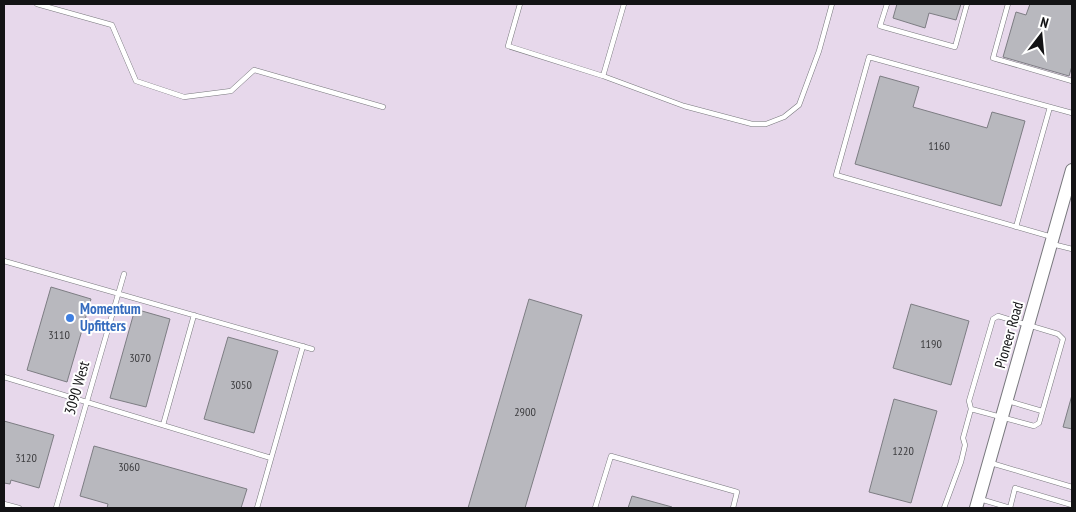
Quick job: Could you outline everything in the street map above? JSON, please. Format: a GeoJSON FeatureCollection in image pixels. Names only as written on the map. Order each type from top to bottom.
{"type":"FeatureCollection","features":[{"type":"Feature","properties":{"kind":"street","name":"Pioneer Road"},"geometry":{"type":"LineString","coordinates":[[978,503],[1052,241],[1068,204],[1072,171]]}},
{"type":"Feature","properties":{"kind":"lane"},"geometry":{"type":"LineString","coordinates":[[37,4],[112,25],[136,81],[184,97],[231,91],[254,70],[383,107]]}},
{"type":"Feature","properties":{"kind":"lane"},"geometry":{"type":"LineString","coordinates":[[520,4],[508,46],[603,76],[684,106],[752,124],[766,124],[784,118],[799,105],[819,52],[832,4]]}},
{"type":"Feature","properties":{"kind":"lane"},"geometry":{"type":"LineString","coordinates":[[603,76],[624,4]]}},
{"type":"Feature","properties":{"kind":"lane"},"geometry":{"type":"LineString","coordinates":[[887,4],[880,26],[955,47],[967,4]]}},
{"type":"Feature","properties":{"kind":"lane"},"geometry":{"type":"LineString","coordinates":[[1008,4],[993,58],[1072,81]]}},
{"type":"Feature","properties":{"kind":"lane"},"geometry":{"type":"LineString","coordinates":[[1072,113],[869,57],[836,175],[1016,227],[1072,248]]}},
{"type":"Feature","properties":{"kind":"lane"},"geometry":{"type":"LineString","coordinates":[[1016,227],[1050,107]]}},
{"type":"Feature","properties":{"kind":"lane"},"geometry":{"type":"LineString","coordinates":[[4,261],[312,349]]}},
{"type":"Feature","properties":{"kind":"lane","name":"3090 West"},"geometry":{"type":"LineString","coordinates":[[56,508],[124,274]]}},
{"type":"Feature","properties":{"kind":"lane"},"geometry":{"type":"LineString","coordinates":[[163,425],[194,316]]}},
{"type":"Feature","properties":{"kind":"lane"},"geometry":{"type":"LineString","coordinates":[[944,508],[961,462],[965,445],[963,438],[971,409],[969,401],[993,319],[998,316],[1058,334],[1063,339],[1039,423],[1034,426],[971,409]]}},
{"type":"Feature","properties":{"kind":"lane"},"geometry":{"type":"LineString","coordinates":[[257,508],[303,346]]}},
{"type":"Feature","properties":{"kind":"lane"},"geometry":{"type":"LineString","coordinates":[[4,377],[271,458]]}},
{"type":"Feature","properties":{"kind":"lane"},"geometry":{"type":"LineString","coordinates":[[1007,401],[1042,411]]}},
{"type":"Feature","properties":{"kind":"lane"},"geometry":{"type":"LineString","coordinates":[[595,508],[611,456],[737,492],[733,508]]}},
{"type":"Feature","properties":{"kind":"lane"},"geometry":{"type":"LineString","coordinates":[[989,463],[1072,487]]}},
{"type":"Feature","properties":{"kind":"lane"},"geometry":{"type":"LineString","coordinates":[[978,503],[1010,508],[1016,488],[1072,505]]}},
{"type":"Feature","properties":{"kind":"lane"},"geometry":{"type":"LineString","coordinates":[[4,504],[19,508]]}},
{"type":"Feature","properties":{"kind":"shaded area"},"geometry":{"type":"Polygon","coordinates":[[[4,4],[1072,4],[1072,508],[4,508],[4,4]]]}},
{"type":"Feature","properties":{"kind":"building"},"geometry":{"type":"Polygon","coordinates":[[[897,4],[961,4],[956,20],[929,13],[925,28],[893,18],[897,4]]]}},
{"type":"Feature","properties":{"kind":"building"},"geometry":{"type":"Polygon","coordinates":[[[1030,4],[1072,4],[1072,66],[1069,76],[1003,57],[1016,12],[1026,15],[1030,4]]]}},
{"type":"Feature","properties":{"kind":"building"},"geometry":{"type":"Polygon","coordinates":[[[880,76],[919,87],[913,107],[987,128],[992,112],[1025,121],[1001,206],[855,164],[880,76]]]}},
{"type":"Feature","properties":{"kind":"building"},"geometry":{"type":"Polygon","coordinates":[[[51,287],[91,299],[67,382],[27,370],[51,287]]]}},
{"type":"Feature","properties":{"kind":"building"},"geometry":{"type":"Polygon","coordinates":[[[529,299],[582,315],[525,508],[468,508],[529,299]]]}},
{"type":"Feature","properties":{"kind":"building"},"geometry":{"type":"Polygon","coordinates":[[[911,304],[969,321],[951,385],[893,368],[911,304]]]}},
{"type":"Feature","properties":{"kind":"building"},"geometry":{"type":"Polygon","coordinates":[[[135,309],[170,319],[146,407],[110,398],[135,309]]]}},
{"type":"Feature","properties":{"kind":"building"},"geometry":{"type":"Polygon","coordinates":[[[228,337],[278,351],[254,433],[204,419],[228,337]]]}},
{"type":"Feature","properties":{"kind":"building"},"geometry":{"type":"Polygon","coordinates":[[[1072,395],[1072,429],[1063,427],[1072,395]]]}},
{"type":"Feature","properties":{"kind":"building"},"geometry":{"type":"Polygon","coordinates":[[[894,399],[937,411],[911,503],[869,492],[894,399]]]}},
{"type":"Feature","properties":{"kind":"building"},"geometry":{"type":"Polygon","coordinates":[[[4,421],[54,435],[39,488],[11,480],[10,484],[4,483],[4,421]]]}},
{"type":"Feature","properties":{"kind":"building"},"geometry":{"type":"Polygon","coordinates":[[[94,446],[247,489],[241,508],[107,508],[108,504],[80,496],[94,446]]]}},
{"type":"Feature","properties":{"kind":"building"},"geometry":{"type":"Polygon","coordinates":[[[632,496],[672,507],[672,508],[628,508],[632,496]]]}},
{"type":"Feature","properties":{"kind":"place","name":"Momentum Upfitters"},"geometry":{"type":"Point","coordinates":[70,318]}}]}
